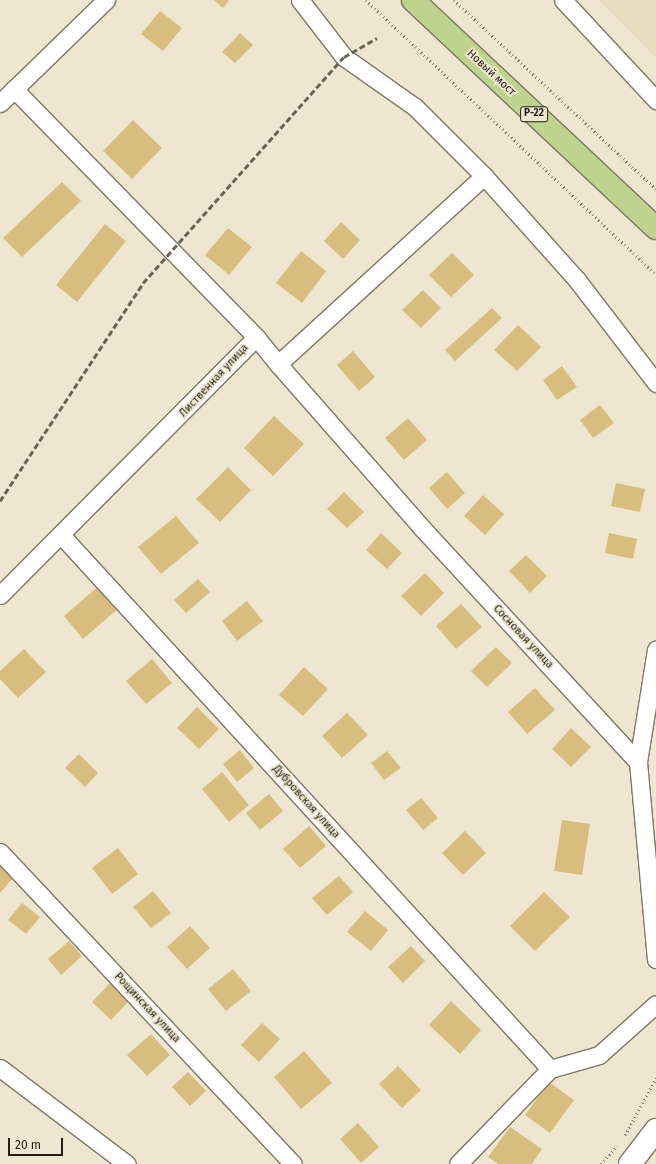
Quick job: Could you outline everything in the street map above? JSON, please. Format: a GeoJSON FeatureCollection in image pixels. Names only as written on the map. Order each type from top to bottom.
{"type":"FeatureCollection","features":[{"type":"Feature","properties":{"kind":"highway","name":"Новый мост"},"geometry":{"type":"LineString","coordinates":[[413,0],[656,228]]}},
{"type":"Feature","properties":{"kind":"main road"},"geometry":{"type":"LineString","coordinates":[[630,1164],[656,1130]]}},
{"type":"Feature","properties":{"kind":"street"},"geometry":{"type":"LineString","coordinates":[[0,103],[106,0]]}},
{"type":"Feature","properties":{"kind":"street"},"geometry":{"type":"LineString","coordinates":[[300,0],[344,57],[415,106],[484,176],[577,280],[656,382]]}},
{"type":"Feature","properties":{"kind":"street"},"geometry":{"type":"LineString","coordinates":[[562,0],[656,100]]}},
{"type":"Feature","properties":{"kind":"street"},"geometry":{"type":"LineString","coordinates":[[14,89],[256,337]]}},
{"type":"Feature","properties":{"kind":"street"},"geometry":{"type":"LineString","coordinates":[[278,364],[484,176]]}},
{"type":"Feature","properties":{"kind":"street","name":"Лиственная улица"},"geometry":{"type":"LineString","coordinates":[[0,595],[62,536],[256,337],[278,364]]}},
{"type":"Feature","properties":{"kind":"street","name":"Сосновая улица"},"geometry":{"type":"LineString","coordinates":[[278,364],[422,528],[638,762]]}},
{"type":"Feature","properties":{"kind":"street","name":"Дубровская улица"},"geometry":{"type":"LineString","coordinates":[[62,536],[550,1069]]}},
{"type":"Feature","properties":{"kind":"street"},"geometry":{"type":"LineString","coordinates":[[656,649],[638,762],[656,959]]}},
{"type":"Feature","properties":{"kind":"street","name":"Рощинская улица"},"geometry":{"type":"LineString","coordinates":[[0,852],[293,1164]]}},
{"type":"Feature","properties":{"kind":"street"},"geometry":{"type":"LineString","coordinates":[[458,1164],[550,1069],[599,1055],[656,1004]]}},
{"type":"Feature","properties":{"kind":"street"},"geometry":{"type":"LineString","coordinates":[[0,1068],[127,1164]]}},
{"type":"Feature","properties":{"kind":"path"},"geometry":{"type":"LineString","coordinates":[[366,0],[656,274]]}},
{"type":"Feature","properties":{"kind":"path"},"geometry":{"type":"LineString","coordinates":[[454,0],[656,189]]}},
{"type":"Feature","properties":{"kind":"path"},"geometry":{"type":"LineString","coordinates":[[624,1137],[656,1078]]}},
{"type":"Feature","properties":{"kind":"path"},"geometry":{"type":"LineString","coordinates":[[601,1164],[619,1143]]}},
{"type":"Feature","properties":{"kind":"shaded area"},"geometry":{"type":"Polygon","coordinates":[[[599,0],[656,0],[656,58],[599,0]]]}},
{"type":"Feature","properties":{"kind":"building"},"geometry":{"type":"Polygon","coordinates":[[[214,0],[229,0],[223,8],[214,0]]]}},
{"type":"Feature","properties":{"kind":"building"},"geometry":{"type":"Polygon","coordinates":[[[160,11],[182,28],[163,51],[141,34],[160,11]]]}},
{"type":"Feature","properties":{"kind":"building"},"geometry":{"type":"Polygon","coordinates":[[[240,33],[253,45],[235,63],[222,52],[240,33]]]}},
{"type":"Feature","properties":{"kind":"building"},"geometry":{"type":"Polygon","coordinates":[[[133,120],[162,148],[132,179],[103,151],[133,120]]]}},
{"type":"Feature","properties":{"kind":"building"},"geometry":{"type":"Polygon","coordinates":[[[62,182],[81,201],[22,257],[3,238],[62,182]]]}},
{"type":"Feature","properties":{"kind":"building"},"geometry":{"type":"Polygon","coordinates":[[[341,222],[360,240],[343,259],[324,241],[341,222]]]}},
{"type":"Feature","properties":{"kind":"building"},"geometry":{"type":"Polygon","coordinates":[[[105,224],[126,241],[77,302],[56,285],[105,224]]]}},
{"type":"Feature","properties":{"kind":"building"},"geometry":{"type":"Polygon","coordinates":[[[228,228],[252,247],[229,275],[205,255],[228,228]]]}},
{"type":"Feature","properties":{"kind":"building"},"geometry":{"type":"Polygon","coordinates":[[[301,251],[326,271],[302,303],[276,283],[301,251]]]}},
{"type":"Feature","properties":{"kind":"building"},"geometry":{"type":"Polygon","coordinates":[[[452,253],[474,275],[451,297],[429,275],[452,253]]]}},
{"type":"Feature","properties":{"kind":"building"},"geometry":{"type":"Polygon","coordinates":[[[423,290],[441,308],[421,328],[402,310],[423,290]]]}},
{"type":"Feature","properties":{"kind":"building"},"geometry":{"type":"Polygon","coordinates":[[[492,308],[502,318],[455,361],[445,350],[492,308]]]}},
{"type":"Feature","properties":{"kind":"building"},"geometry":{"type":"Polygon","coordinates":[[[518,325],[541,347],[517,371],[494,350],[518,325]]]}},
{"type":"Feature","properties":{"kind":"building"},"geometry":{"type":"Polygon","coordinates":[[[353,351],[375,377],[359,391],[337,365],[353,351]]]}},
{"type":"Feature","properties":{"kind":"building"},"geometry":{"type":"Polygon","coordinates":[[[562,366],[577,387],[557,400],[543,380],[562,366]]]}},
{"type":"Feature","properties":{"kind":"building"},"geometry":{"type":"Polygon","coordinates":[[[600,405],[614,423],[593,438],[580,420],[600,405]]]}},
{"type":"Feature","properties":{"kind":"building"},"geometry":{"type":"Polygon","coordinates":[[[274,416],[304,444],[273,476],[244,448],[274,416]]]}},
{"type":"Feature","properties":{"kind":"building"},"geometry":{"type":"Polygon","coordinates":[[[408,418],[427,440],[404,460],[385,438],[408,418]]]}},
{"type":"Feature","properties":{"kind":"building"},"geometry":{"type":"Polygon","coordinates":[[[228,467],[251,490],[220,522],[196,499],[228,467]]]}},
{"type":"Feature","properties":{"kind":"building"},"geometry":{"type":"Polygon","coordinates":[[[447,472],[465,493],[447,509],[429,488],[447,472]]]}},
{"type":"Feature","properties":{"kind":"building"},"geometry":{"type":"Polygon","coordinates":[[[616,483],[645,489],[640,512],[611,506],[616,483]]]}},
{"type":"Feature","properties":{"kind":"building"},"geometry":{"type":"Polygon","coordinates":[[[344,492],[364,512],[347,528],[327,509],[344,492]]]}},
{"type":"Feature","properties":{"kind":"building"},"geometry":{"type":"Polygon","coordinates":[[[483,495],[504,514],[485,535],[464,516],[483,495]]]}},
{"type":"Feature","properties":{"kind":"building"},"geometry":{"type":"Polygon","coordinates":[[[176,516],[199,543],[161,574],[138,547],[176,516]]]}},
{"type":"Feature","properties":{"kind":"building"},"geometry":{"type":"Polygon","coordinates":[[[381,533],[402,553],[387,569],[366,550],[381,533]]]}},
{"type":"Feature","properties":{"kind":"building"},"geometry":{"type":"Polygon","coordinates":[[[609,533],[637,539],[633,559],[605,553],[609,533]]]}},
{"type":"Feature","properties":{"kind":"building"},"geometry":{"type":"Polygon","coordinates":[[[526,555],[547,576],[530,593],[509,571],[526,555]]]}},
{"type":"Feature","properties":{"kind":"building"},"geometry":{"type":"Polygon","coordinates":[[[425,573],[444,593],[421,616],[401,596],[425,573]]]}},
{"type":"Feature","properties":{"kind":"building"},"geometry":{"type":"Polygon","coordinates":[[[198,579],[210,592],[186,613],[174,600],[198,579]]]}},
{"type":"Feature","properties":{"kind":"building"},"geometry":{"type":"Polygon","coordinates":[[[101,584],[120,607],[83,639],[64,616],[101,584]]]}},
{"type":"Feature","properties":{"kind":"building"},"geometry":{"type":"Polygon","coordinates":[[[247,601],[263,621],[237,641],[222,621],[247,601]]]}},
{"type":"Feature","properties":{"kind":"building"},"geometry":{"type":"Polygon","coordinates":[[[461,604],[482,627],[456,649],[436,626],[461,604]]]}},
{"type":"Feature","properties":{"kind":"building"},"geometry":{"type":"Polygon","coordinates":[[[496,647],[512,663],[487,687],[471,671],[496,647]]]}},
{"type":"Feature","properties":{"kind":"building"},"geometry":{"type":"Polygon","coordinates":[[[24,649],[46,672],[18,698],[0,679],[0,671],[24,649]]]}},
{"type":"Feature","properties":{"kind":"building"},"geometry":{"type":"Polygon","coordinates":[[[152,659],[172,683],[146,704],[126,681],[152,659]]]}},
{"type":"Feature","properties":{"kind":"building"},"geometry":{"type":"Polygon","coordinates":[[[304,667],[328,689],[303,716],[279,695],[304,667]]]}},
{"type":"Feature","properties":{"kind":"building"},"geometry":{"type":"Polygon","coordinates":[[[535,688],[555,710],[527,734],[508,712],[535,688]]]}},
{"type":"Feature","properties":{"kind":"building"},"geometry":{"type":"Polygon","coordinates":[[[197,707],[219,729],[199,749],[177,728],[197,707]]]}},
{"type":"Feature","properties":{"kind":"building"},"geometry":{"type":"Polygon","coordinates":[[[347,713],[368,735],[342,758],[322,736],[347,713]]]}},
{"type":"Feature","properties":{"kind":"building"},"geometry":{"type":"Polygon","coordinates":[[[571,728],[591,747],[571,767],[552,749],[571,728]]]}},
{"type":"Feature","properties":{"kind":"building"},"geometry":{"type":"Polygon","coordinates":[[[240,750],[254,768],[237,782],[223,764],[240,750]]]}},
{"type":"Feature","properties":{"kind":"building"},"geometry":{"type":"Polygon","coordinates":[[[387,751],[401,768],[384,780],[371,763],[387,751]]]}},
{"type":"Feature","properties":{"kind":"building"},"geometry":{"type":"Polygon","coordinates":[[[79,754],[98,773],[85,787],[65,768],[79,754]]]}},
{"type":"Feature","properties":{"kind":"building"},"geometry":{"type":"Polygon","coordinates":[[[222,772],[249,805],[229,822],[202,789],[222,772]]]}},
{"type":"Feature","properties":{"kind":"building"},"geometry":{"type":"Polygon","coordinates":[[[269,794],[283,811],[260,830],[246,813],[269,794]]]}},
{"type":"Feature","properties":{"kind":"building"},"geometry":{"type":"Polygon","coordinates":[[[421,798],[438,818],[423,830],[406,810],[421,798]]]}},
{"type":"Feature","properties":{"kind":"building"},"geometry":{"type":"Polygon","coordinates":[[[562,820],[590,824],[582,875],[554,871],[562,820]]]}},
{"type":"Feature","properties":{"kind":"building"},"geometry":{"type":"Polygon","coordinates":[[[309,826],[326,846],[300,868],[283,849],[309,826]]]}},
{"type":"Feature","properties":{"kind":"building"},"geometry":{"type":"Polygon","coordinates":[[[465,831],[486,853],[463,875],[442,853],[465,831]]]}},
{"type":"Feature","properties":{"kind":"building"},"geometry":{"type":"Polygon","coordinates":[[[118,848],[138,874],[112,894],[92,868],[118,848]]]}},
{"type":"Feature","properties":{"kind":"building"},"geometry":{"type":"Polygon","coordinates":[[[0,862],[15,876],[0,893],[0,862]]]}},
{"type":"Feature","properties":{"kind":"building"},"geometry":{"type":"Polygon","coordinates":[[[339,876],[353,892],[327,915],[312,898],[339,876]]]}},
{"type":"Feature","properties":{"kind":"building"},"geometry":{"type":"Polygon","coordinates":[[[153,891],[171,913],[151,928],[133,907],[153,891]]]}},
{"type":"Feature","properties":{"kind":"building"},"geometry":{"type":"Polygon","coordinates":[[[544,892],[570,917],[535,951],[510,926],[544,892]]]}},
{"type":"Feature","properties":{"kind":"building"},"geometry":{"type":"Polygon","coordinates":[[[22,903],[40,917],[26,934],[8,920],[22,903]]]}},
{"type":"Feature","properties":{"kind":"building"},"geometry":{"type":"Polygon","coordinates":[[[365,911],[388,930],[371,951],[347,932],[365,911]]]}},
{"type":"Feature","properties":{"kind":"building"},"geometry":{"type":"Polygon","coordinates":[[[190,926],[210,948],[187,969],[167,947],[190,926]]]}},
{"type":"Feature","properties":{"kind":"building"},"geometry":{"type":"Polygon","coordinates":[[[69,941],[82,956],[61,975],[48,959],[69,941]]]}},
{"type":"Feature","properties":{"kind":"building"},"geometry":{"type":"Polygon","coordinates":[[[411,946],[425,961],[403,983],[388,967],[411,946]]]}},
{"type":"Feature","properties":{"kind":"building"},"geometry":{"type":"Polygon","coordinates":[[[233,969],[251,991],[226,1011],[208,989],[233,969]]]}},
{"type":"Feature","properties":{"kind":"building"},"geometry":{"type":"Polygon","coordinates":[[[110,983],[129,1001],[111,1020],[92,1002],[110,983]]]}},
{"type":"Feature","properties":{"kind":"building"},"geometry":{"type":"Polygon","coordinates":[[[451,1001],[481,1030],[460,1054],[429,1025],[451,1001]]]}},
{"type":"Feature","properties":{"kind":"building"},"geometry":{"type":"Polygon","coordinates":[[[262,1023],[280,1039],[259,1062],[241,1045],[262,1023]]]}},
{"type":"Feature","properties":{"kind":"building"},"geometry":{"type":"Polygon","coordinates":[[[151,1034],[170,1055],[147,1076],[127,1055],[151,1034]]]}},
{"type":"Feature","properties":{"kind":"building"},"geometry":{"type":"Polygon","coordinates":[[[304,1051],[332,1083],[301,1109],[274,1077],[304,1051]]]}},
{"type":"Feature","properties":{"kind":"building"},"geometry":{"type":"Polygon","coordinates":[[[398,1066],[421,1090],[402,1108],[379,1084],[398,1066]]]}},
{"type":"Feature","properties":{"kind":"building"},"geometry":{"type":"Polygon","coordinates":[[[188,1072],[206,1091],[190,1106],[172,1087],[188,1072]]]}},
{"type":"Feature","properties":{"kind":"building"},"geometry":{"type":"Polygon","coordinates":[[[549,1082],[574,1100],[550,1133],[525,1115],[549,1082]]]}},
{"type":"Feature","properties":{"kind":"building"},"geometry":{"type":"Polygon","coordinates":[[[358,1123],[379,1147],[361,1163],[340,1139],[358,1123]]]}},
{"type":"Feature","properties":{"kind":"building"},"geometry":{"type":"Polygon","coordinates":[[[510,1127],[542,1149],[532,1164],[498,1164],[488,1157],[510,1127]]]}},
{"type":"Feature","properties":{"kind":"railway"},"geometry":{"type":"LineString","coordinates":[[0,501],[143,283],[344,57],[377,38]]}}]}
